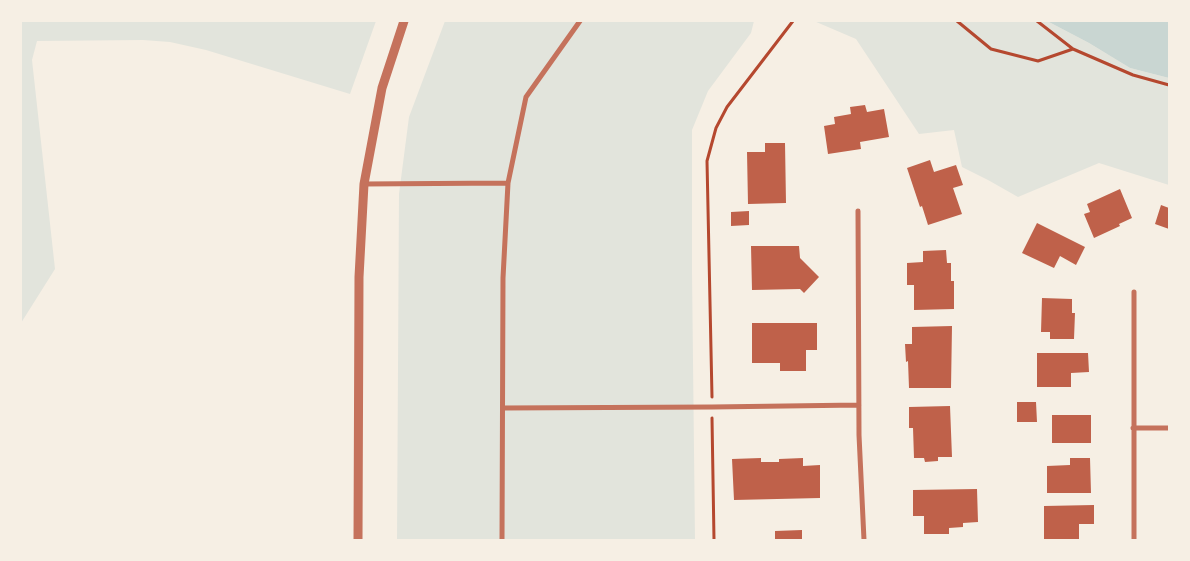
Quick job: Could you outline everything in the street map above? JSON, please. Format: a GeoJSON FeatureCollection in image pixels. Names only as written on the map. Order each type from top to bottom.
{"type":"FeatureCollection","features":[{"type":"Feature","properties":{"kind":"street"},"geometry":{"type":"LineString","coordinates":[[358,540],[359,277],[364,184],[382,88],[404,21]]}},
{"type":"Feature","properties":{"kind":"street"},"geometry":{"type":"LineString","coordinates":[[502,540],[503,278],[508,183],[526,97],[580,21]]}},
{"type":"Feature","properties":{"kind":"street"},"geometry":{"type":"LineString","coordinates":[[364,184],[508,183]]}},
{"type":"Feature","properties":{"kind":"street"},"geometry":{"type":"LineString","coordinates":[[858,211],[859,405],[864,540]]}},
{"type":"Feature","properties":{"kind":"street"},"geometry":{"type":"LineString","coordinates":[[1134,292],[1134,540]]}},
{"type":"Feature","properties":{"kind":"street"},"geometry":{"type":"LineString","coordinates":[[503,408],[859,405]]}},
{"type":"Feature","properties":{"kind":"street"},"geometry":{"type":"LineString","coordinates":[[1134,428],[1169,428]]}},
{"type":"Feature","properties":{"kind":"path"},"geometry":{"type":"LineString","coordinates":[[714,540],[707,161],[716,128],[727,107],[794,21]]}},
{"type":"Feature","properties":{"kind":"path"},"geometry":{"type":"LineString","coordinates":[[957,21],[991,49],[1038,61],[1073,49]]}},
{"type":"Feature","properties":{"kind":"path"},"geometry":{"type":"LineString","coordinates":[[1037,21],[1073,49],[1133,75],[1169,85]]}},
{"type":"Feature","properties":{"kind":"shaded area"},"geometry":{"type":"Polygon","coordinates":[[[21,21],[376,21],[350,94],[206,50],[170,42],[143,40],[37,41],[32,60],[55,269],[21,323],[21,21]]]}},
{"type":"Feature","properties":{"kind":"shaded area"},"geometry":{"type":"Polygon","coordinates":[[[445,21],[754,21],[751,33],[708,91],[692,130],[695,540],[397,540],[399,194],[409,117],[445,21]]]}},
{"type":"Feature","properties":{"kind":"shaded area"},"geometry":{"type":"Polygon","coordinates":[[[814,21],[1047,21],[1089,43],[1130,68],[1169,78],[1169,185],[1099,163],[1018,197],[962,167],[954,130],[919,134],[856,39],[814,21]]]}},
{"type":"Feature","properties":{"kind":"shaded area"},"geometry":{"type":"Polygon","coordinates":[[[1047,21],[1169,21],[1169,78],[1130,68],[1089,43],[1047,21]]]}},
{"type":"Feature","properties":{"kind":"building"},"geometry":{"type":"Polygon","coordinates":[[[865,105],[867,112],[884,109],[889,137],[860,142],[861,149],[828,154],[824,126],[835,124],[834,117],[851,114],[850,107],[865,105]]]}},
{"type":"Feature","properties":{"kind":"building"},"geometry":{"type":"Polygon","coordinates":[[[765,143],[785,143],[786,203],[748,204],[747,152],[765,152],[765,143]]]}},
{"type":"Feature","properties":{"kind":"building"},"geometry":{"type":"Polygon","coordinates":[[[930,160],[934,172],[956,165],[963,185],[953,188],[962,214],[928,225],[907,168],[930,160]]]}},
{"type":"Feature","properties":{"kind":"building"},"geometry":{"type":"Polygon","coordinates":[[[1120,189],[1132,218],[1094,238],[1084,214],[1090,212],[1087,204],[1120,189]]]}},
{"type":"Feature","properties":{"kind":"building"},"geometry":{"type":"Polygon","coordinates":[[[1161,205],[1169,208],[1169,229],[1155,224],[1161,205]]]}},
{"type":"Feature","properties":{"kind":"building"},"geometry":{"type":"Polygon","coordinates":[[[749,211],[749,225],[731,226],[731,212],[749,211]]]}},
{"type":"Feature","properties":{"kind":"building"},"geometry":{"type":"Polygon","coordinates":[[[1037,223],[1085,247],[1076,265],[1060,256],[1054,268],[1022,253],[1037,223]]]}},
{"type":"Feature","properties":{"kind":"building"},"geometry":{"type":"Polygon","coordinates":[[[751,246],[799,246],[800,258],[819,277],[804,293],[800,289],[752,290],[751,246]]]}},
{"type":"Feature","properties":{"kind":"building"},"geometry":{"type":"Polygon","coordinates":[[[946,250],[947,263],[951,263],[951,281],[954,281],[954,309],[914,310],[914,285],[907,285],[907,263],[923,262],[923,251],[946,250]]]}},
{"type":"Feature","properties":{"kind":"building"},"geometry":{"type":"Polygon","coordinates":[[[1042,298],[1072,299],[1072,313],[1075,313],[1074,339],[1050,339],[1050,332],[1041,332],[1042,298]]]}},
{"type":"Feature","properties":{"kind":"building"},"geometry":{"type":"Polygon","coordinates":[[[752,323],[817,323],[817,350],[806,350],[806,371],[780,371],[780,363],[752,363],[752,323]]]}},
{"type":"Feature","properties":{"kind":"building"},"geometry":{"type":"Polygon","coordinates":[[[952,326],[951,388],[909,388],[905,344],[912,344],[912,327],[952,326]]]}},
{"type":"Feature","properties":{"kind":"building"},"geometry":{"type":"Polygon","coordinates":[[[1037,353],[1088,353],[1089,372],[1071,373],[1071,387],[1037,387],[1037,353]]]}},
{"type":"Feature","properties":{"kind":"building"},"geometry":{"type":"Polygon","coordinates":[[[1017,402],[1036,402],[1037,422],[1017,422],[1017,402]]]}},
{"type":"Feature","properties":{"kind":"building"},"geometry":{"type":"Polygon","coordinates":[[[950,406],[952,457],[938,457],[938,461],[925,462],[924,458],[914,458],[913,428],[909,428],[909,407],[950,406]]]}},
{"type":"Feature","properties":{"kind":"building"},"geometry":{"type":"Polygon","coordinates":[[[1052,415],[1091,415],[1091,443],[1052,443],[1052,415]]]}},
{"type":"Feature","properties":{"kind":"building"},"geometry":{"type":"Polygon","coordinates":[[[761,458],[761,462],[779,462],[779,459],[803,458],[803,466],[820,465],[820,498],[734,500],[732,459],[761,458]]]}},
{"type":"Feature","properties":{"kind":"building"},"geometry":{"type":"Polygon","coordinates":[[[1070,458],[1090,458],[1091,493],[1047,493],[1047,466],[1070,465],[1070,458]]]}},
{"type":"Feature","properties":{"kind":"building"},"geometry":{"type":"Polygon","coordinates":[[[977,489],[978,522],[963,523],[963,527],[949,528],[949,534],[924,534],[924,516],[913,516],[913,490],[977,489]]]}},
{"type":"Feature","properties":{"kind":"building"},"geometry":{"type":"Polygon","coordinates":[[[1094,505],[1094,524],[1079,524],[1079,539],[1044,539],[1044,506],[1094,505]]]}},
{"type":"Feature","properties":{"kind":"building"},"geometry":{"type":"Polygon","coordinates":[[[802,530],[802,540],[775,540],[775,531],[802,530]]]}}]}
